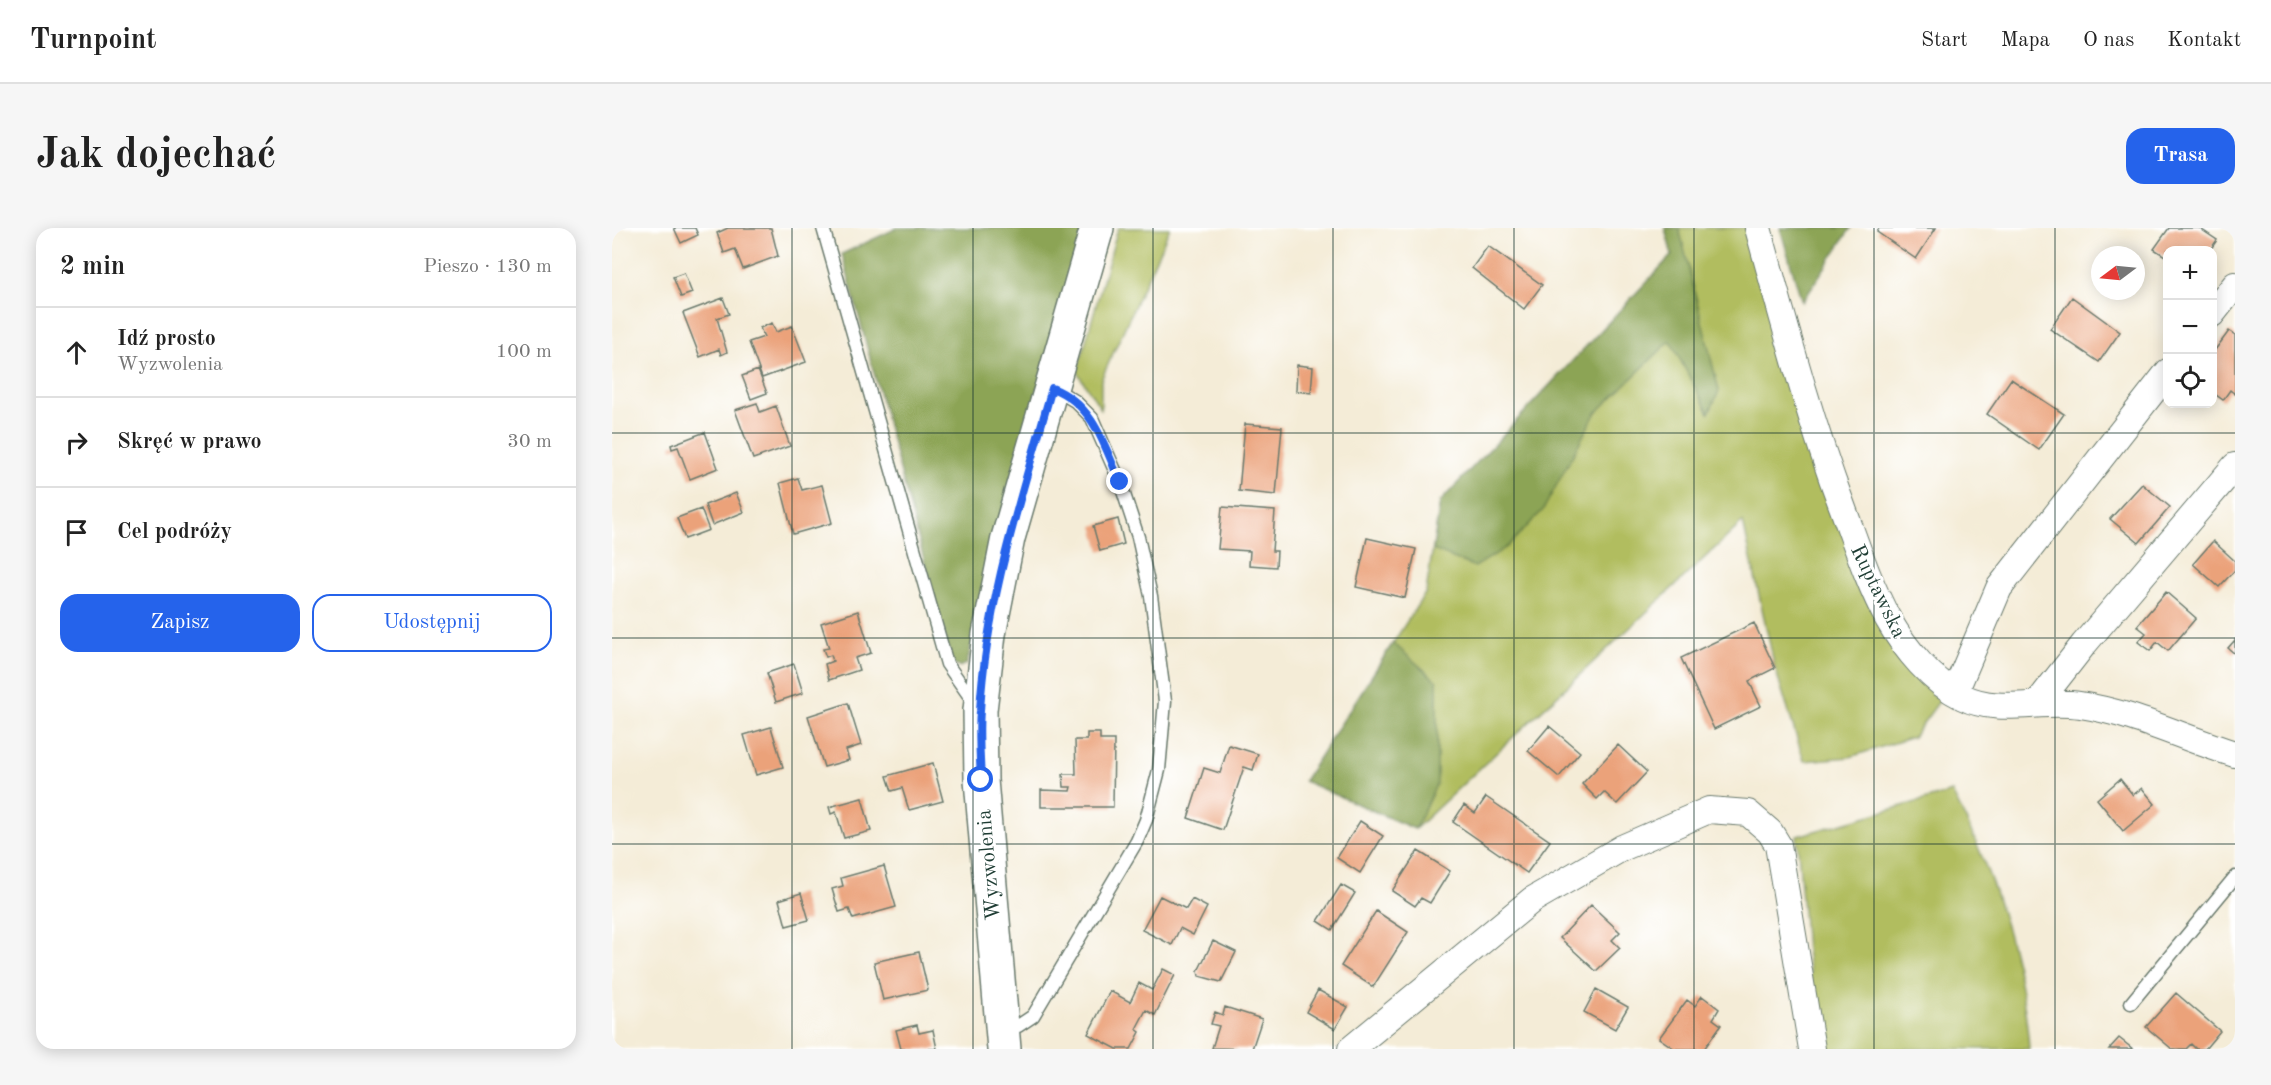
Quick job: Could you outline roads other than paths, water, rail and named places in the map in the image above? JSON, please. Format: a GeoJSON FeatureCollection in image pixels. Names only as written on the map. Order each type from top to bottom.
{"type":"FeatureCollection","features":[{"type":"Feature","properties":{"kind":"street","name":"Wyzwolenia"},"geometry":{"type":"LineString","coordinates":[[1003,1038],[983,811],[980,710],[1000,573],[1097,228]]}},
{"type":"Feature","properties":{"kind":"street","name":"Ruptawska"},"geometry":{"type":"LineString","coordinates":[[1758,228],[1812,418],[1870,579],[1889,621],[1908,649],[1932,674],[1955,692],[1972,701],[2005,706],[2078,704],[2115,712],[2235,754]]}},
{"type":"Feature","properties":{"kind":"street"},"geometry":{"type":"LineString","coordinates":[[2217,308],[2235,285]]}},
{"type":"Feature","properties":{"kind":"street"},"geometry":{"type":"LineString","coordinates":[[1955,692],[1999,588],[2163,378]]}},
{"type":"Feature","properties":{"kind":"street"},"geometry":{"type":"LineString","coordinates":[[2037,704],[2084,644],[2235,466]]}},
{"type":"Feature","properties":{"kind":"street"},"geometry":{"type":"LineString","coordinates":[[1352,1049],[1532,900],[1622,848],[1708,810],[1749,813],[1770,832],[1778,845],[1812,1049]]}},
{"type":"Feature","properties":{"kind":"lane"},"geometry":{"type":"LineString","coordinates":[[823,228],[947,664],[961,688],[980,710]]}},
{"type":"Feature","properties":{"kind":"lane"},"geometry":{"type":"LineString","coordinates":[[1003,1038],[1033,1016],[1137,842],[1152,800],[1164,731],[1165,701],[1151,596],[1131,513],[1106,447],[1092,418],[1075,401],[1052,388]]}},
{"type":"Feature","properties":{"kind":"lane"},"geometry":{"type":"LineString","coordinates":[[2131,1003],[2235,877]]}}]}
